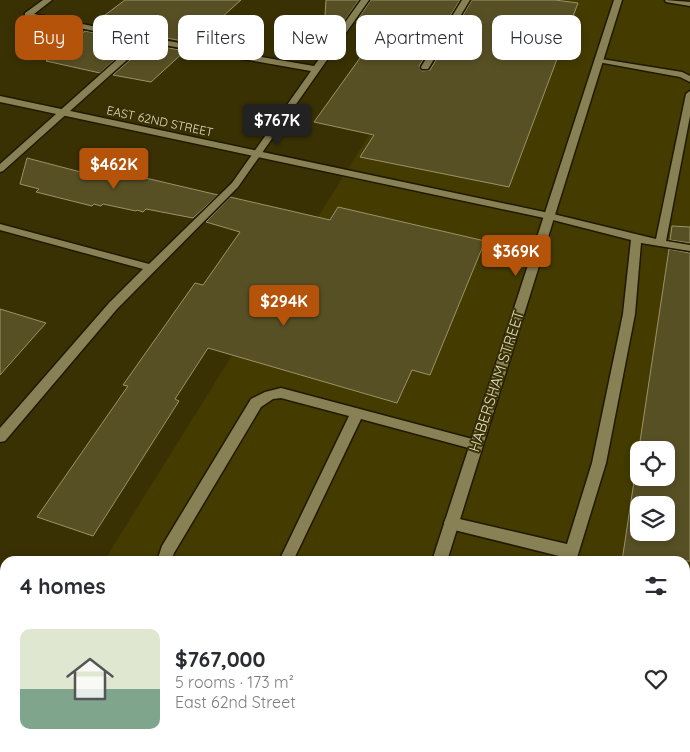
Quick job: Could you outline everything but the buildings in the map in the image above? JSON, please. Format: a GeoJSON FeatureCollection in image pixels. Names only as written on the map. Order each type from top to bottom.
{"type":"FeatureCollection","features":[{"type":"Feature","properties":{"kind":"street"},"geometry":{"type":"LineString","coordinates":[[48,0],[28,15],[93,28]]}},
{"type":"Feature","properties":{"kind":"street"},"geometry":{"type":"LineString","coordinates":[[0,438],[113,306],[235,185],[258,155],[365,0]]}},
{"type":"Feature","properties":{"kind":"street"},"geometry":{"type":"LineString","coordinates":[[426,67],[466,0]]}},
{"type":"Feature","properties":{"kind":"street","name":"HABERSHAM STREET"},"geometry":{"type":"LineString","coordinates":[[441,556],[618,0]]}},
{"type":"Feature","properties":{"kind":"street"},"geometry":{"type":"LineString","coordinates":[[669,0],[690,4]]}},
{"type":"Feature","properties":{"kind":"street"},"geometry":{"type":"LineString","coordinates":[[168,43],[316,69]]}},
{"type":"Feature","properties":{"kind":"street"},"geometry":{"type":"LineString","coordinates":[[0,169],[122,60]]}},
{"type":"Feature","properties":{"kind":"street"},"geometry":{"type":"LineString","coordinates":[[598,60],[682,75],[690,79]]}},
{"type":"Feature","properties":{"kind":"street"},"geometry":{"type":"LineString","coordinates":[[660,244],[690,94]]}},
{"type":"Feature","properties":{"kind":"street","name":"EAST 62ND STREET"},"geometry":{"type":"LineString","coordinates":[[0,99],[549,216],[660,244],[690,248]]}},
{"type":"Feature","properties":{"kind":"street"},"geometry":{"type":"LineString","coordinates":[[0,227],[152,268]]}},
{"type":"Feature","properties":{"kind":"street"},"geometry":{"type":"LineString","coordinates":[[451,523],[570,556],[599,463],[629,314],[636,238]]}},
{"type":"Feature","properties":{"kind":"street"},"geometry":{"type":"LineString","coordinates":[[166,556],[256,403],[270,395],[281,393],[476,445]]}},
{"type":"Feature","properties":{"kind":"street"},"geometry":{"type":"LineString","coordinates":[[288,556],[357,414]]}},
{"type":"Feature","properties":{"kind":"shaded area"},"geometry":{"type":"Polygon","coordinates":[[[453,0],[690,0],[690,556],[107,556],[416,60],[482,60],[482,15],[444,15],[453,0]]]}}]}
